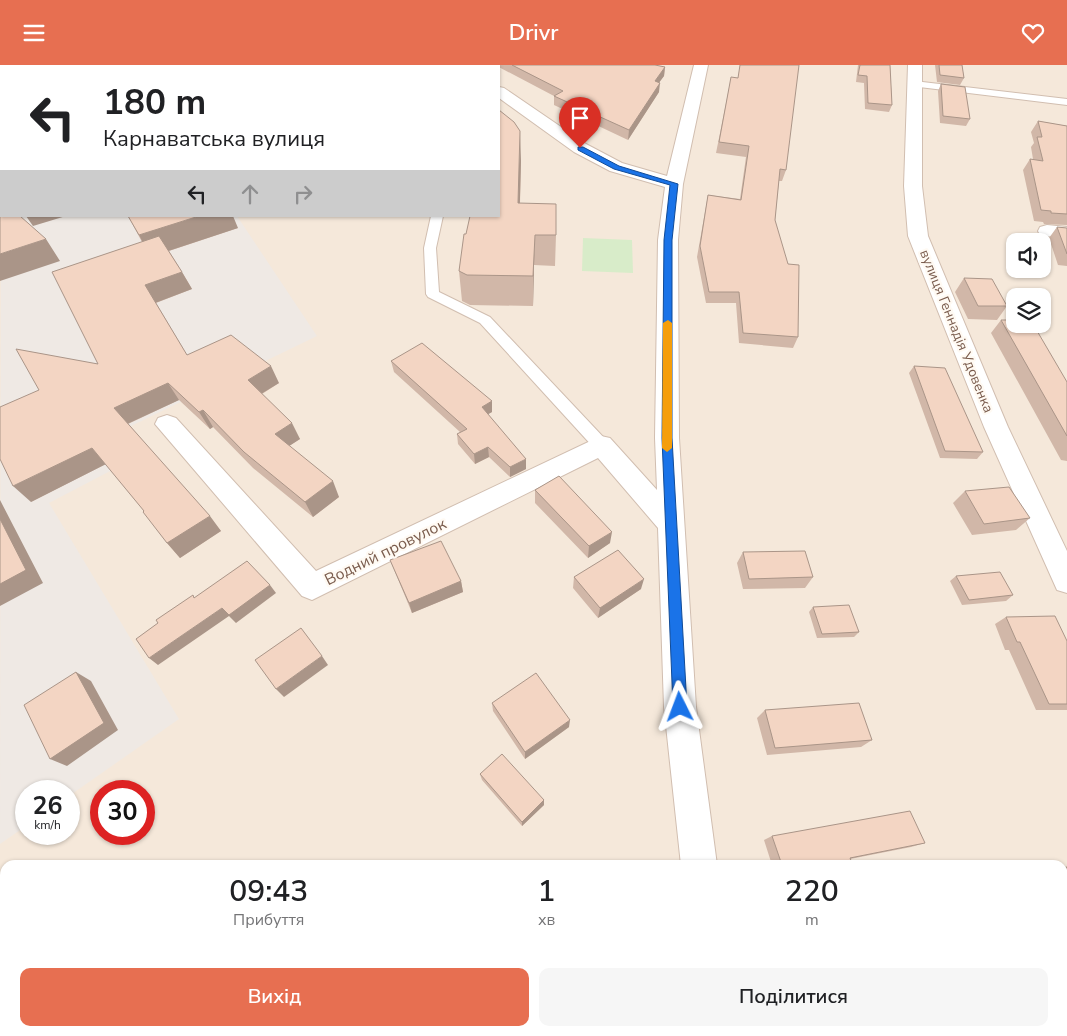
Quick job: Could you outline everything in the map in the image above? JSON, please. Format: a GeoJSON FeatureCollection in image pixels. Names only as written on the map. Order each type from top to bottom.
{"type":"FeatureCollection","features":[{"type":"Feature","properties":{"kind":"street"},"geometry":{"type":"LineString","coordinates":[[698,860],[680,707],[667,438],[668,240],[674,184],[702,65]]}},
{"type":"Feature","properties":{"kind":"street","name":"вулиця Геннадія Удовенка"},"geometry":{"type":"LineString","coordinates":[[914,75],[913,186],[918,236],[996,427],[1067,581]]}},
{"type":"Feature","properties":{"kind":"street"},"geometry":{"type":"LineString","coordinates":[[500,92],[580,148],[616,167],[674,184]]}},
{"type":"Feature","properties":{"kind":"street"},"geometry":{"type":"LineString","coordinates":[[1047,231],[1067,233]]}},
{"type":"Feature","properties":{"kind":"street","name":"Водний провулок"},"geometry":{"type":"LineString","coordinates":[[167,424],[312,587],[601,445]]}},
{"type":"Feature","properties":{"kind":"street"},"geometry":{"type":"LineString","coordinates":[[601,445],[670,523]]}},
{"type":"Feature","properties":{"kind":"lane"},"geometry":{"type":"LineString","coordinates":[[914,75],[1067,102]]}},
{"type":"Feature","properties":{"kind":"lane"},"geometry":{"type":"LineString","coordinates":[[437,217],[430,248],[433,294],[485,320],[601,445]]}},
{"type":"Feature","properties":{"kind":"shaded area"},"geometry":{"type":"Polygon","coordinates":[[[500,65],[1067,65],[1067,860],[0,860],[0,217],[500,217],[500,65]]]}},
{"type":"Feature","properties":{"kind":"shaded area"},"geometry":{"type":"Polygon","coordinates":[[[1,217],[238,217],[317,336],[98,442],[114,469],[49,503],[179,719],[80,788],[80,780],[15,780],[15,834],[0,844],[1,217]]]}},
{"type":"Feature","properties":{"kind":"green space"},"geometry":{"type":"Polygon","coordinates":[[[583,238],[632,240],[633,273],[582,271],[583,238]]]}},
{"type":"Feature","properties":{"kind":"building"},"geometry":{"type":"Polygon","coordinates":[[[512,65],[655,65],[665,67],[655,81],[660,83],[629,130],[554,96],[563,91],[512,65]]]}},
{"type":"Feature","properties":{"kind":"building"},"geometry":{"type":"Polygon","coordinates":[[[740,65],[799,65],[786,170],[780,169],[775,220],[788,264],[799,265],[798,337],[743,333],[739,292],[709,292],[700,246],[708,195],[741,200],[749,146],[719,142],[731,77],[738,78],[740,65]]]}},
{"type":"Feature","properties":{"kind":"building"},"geometry":{"type":"Polygon","coordinates":[[[860,65],[890,65],[892,105],[868,103],[867,76],[858,75],[860,65]]]}},
{"type":"Feature","properties":{"kind":"building"},"geometry":{"type":"Polygon","coordinates":[[[939,65],[962,65],[964,78],[940,75],[939,65]]]}},
{"type":"Feature","properties":{"kind":"building"},"geometry":{"type":"Polygon","coordinates":[[[941,84],[965,87],[970,119],[943,116],[941,84]]]}},
{"type":"Feature","properties":{"kind":"building"},"geometry":{"type":"Polygon","coordinates":[[[500,111],[514,122],[520,131],[518,203],[556,204],[556,235],[535,235],[533,276],[467,275],[459,271],[464,234],[466,234],[470,217],[500,217],[500,111]]]}},
{"type":"Feature","properties":{"kind":"building"},"geometry":{"type":"Polygon","coordinates":[[[1038,121],[1067,126],[1067,214],[1041,210],[1030,159],[1043,161],[1037,137],[1042,137],[1038,121]]]}},
{"type":"Feature","properties":{"kind":"building"},"geometry":{"type":"Polygon","coordinates":[[[0,217],[21,217],[46,239],[0,254],[0,217]]]}},
{"type":"Feature","properties":{"kind":"building"},"geometry":{"type":"Polygon","coordinates":[[[129,217],[196,217],[139,235],[129,217]]]}},
{"type":"Feature","properties":{"kind":"building"},"geometry":{"type":"Polygon","coordinates":[[[1057,227],[1067,228],[1067,254],[1057,227]]]}},
{"type":"Feature","properties":{"kind":"building"},"geometry":{"type":"Polygon","coordinates":[[[159,236],[182,272],[145,285],[187,355],[231,335],[271,366],[248,380],[292,423],[275,434],[333,481],[305,502],[244,452],[203,410],[199,412],[168,383],[114,408],[210,516],[167,543],[144,511],[92,448],[13,486],[0,459],[0,407],[39,390],[16,349],[98,364],[52,272],[159,236]]]}},
{"type":"Feature","properties":{"kind":"building"},"geometry":{"type":"Polygon","coordinates":[[[964,278],[992,279],[1006,304],[1006,306],[978,306],[964,278]]]}},
{"type":"Feature","properties":{"kind":"building"},"geometry":{"type":"Polygon","coordinates":[[[1001,320],[1006,320],[1006,329],[1001,320]]]}},
{"type":"Feature","properties":{"kind":"building"},"geometry":{"type":"Polygon","coordinates":[[[1008,333],[1038,333],[1067,382],[1067,436],[1008,333]]]}},
{"type":"Feature","properties":{"kind":"building"},"geometry":{"type":"Polygon","coordinates":[[[422,343],[492,401],[482,407],[526,459],[510,467],[488,447],[474,454],[457,434],[467,429],[391,361],[422,343]]]}},
{"type":"Feature","properties":{"kind":"building"},"geometry":{"type":"Polygon","coordinates":[[[914,366],[945,368],[983,452],[945,451],[914,366]]]}},
{"type":"Feature","properties":{"kind":"building"},"geometry":{"type":"Polygon","coordinates":[[[559,476],[612,532],[589,546],[535,490],[559,476]]]}},
{"type":"Feature","properties":{"kind":"building"},"geometry":{"type":"Polygon","coordinates":[[[1009,487],[1030,518],[984,524],[965,491],[1009,487]]]}},
{"type":"Feature","properties":{"kind":"building"},"geometry":{"type":"Polygon","coordinates":[[[0,519],[26,570],[0,584],[0,519]]]}},
{"type":"Feature","properties":{"kind":"building"},"geometry":{"type":"Polygon","coordinates":[[[441,541],[461,581],[409,603],[390,560],[441,541]]]}},
{"type":"Feature","properties":{"kind":"building"},"geometry":{"type":"Polygon","coordinates":[[[618,550],[644,579],[600,608],[574,577],[618,550]]]}},
{"type":"Feature","properties":{"kind":"building"},"geometry":{"type":"Polygon","coordinates":[[[805,551],[813,577],[749,579],[743,552],[805,551]]]}},
{"type":"Feature","properties":{"kind":"building"},"geometry":{"type":"Polygon","coordinates":[[[247,561],[270,585],[229,615],[222,608],[149,658],[136,639],[158,623],[156,620],[193,595],[194,598],[247,561]]]}},
{"type":"Feature","properties":{"kind":"building"},"geometry":{"type":"Polygon","coordinates":[[[1000,572],[1013,595],[969,600],[956,576],[1000,572]]]}},
{"type":"Feature","properties":{"kind":"building"},"geometry":{"type":"Polygon","coordinates":[[[849,605],[859,632],[822,634],[813,607],[849,605]]]}},
{"type":"Feature","properties":{"kind":"building"},"geometry":{"type":"Polygon","coordinates":[[[1055,616],[1067,641],[1067,704],[1049,704],[1006,617],[1055,616]]]}},
{"type":"Feature","properties":{"kind":"building"},"geometry":{"type":"Polygon","coordinates":[[[301,628],[322,656],[276,689],[255,660],[301,628]]]}},
{"type":"Feature","properties":{"kind":"building"},"geometry":{"type":"Polygon","coordinates":[[[76,672],[104,723],[50,759],[24,705],[76,672]]]}},
{"type":"Feature","properties":{"kind":"building"},"geometry":{"type":"Polygon","coordinates":[[[536,673],[570,720],[525,752],[492,703],[536,673]]]}},
{"type":"Feature","properties":{"kind":"building"},"geometry":{"type":"Polygon","coordinates":[[[859,703],[872,740],[775,748],[765,710],[859,703]]]}},
{"type":"Feature","properties":{"kind":"building"},"geometry":{"type":"Polygon","coordinates":[[[502,754],[544,800],[522,822],[480,774],[502,754]]]}},
{"type":"Feature","properties":{"kind":"building"},"geometry":{"type":"Polygon","coordinates":[[[910,811],[925,843],[850,858],[851,860],[780,860],[772,836],[910,811]]]}},
{"type":"Feature","properties":{"kind":"slow traffic"},"geometry":{"type":"LineString","coordinates":[[667,448],[668,323]]}},
{"type":"Feature","properties":{"kind":"route"},"geometry":{"type":"LineString","coordinates":[[580,148],[616,167],[651,179],[674,184],[668,240],[667,438],[680,707]]}}]}
